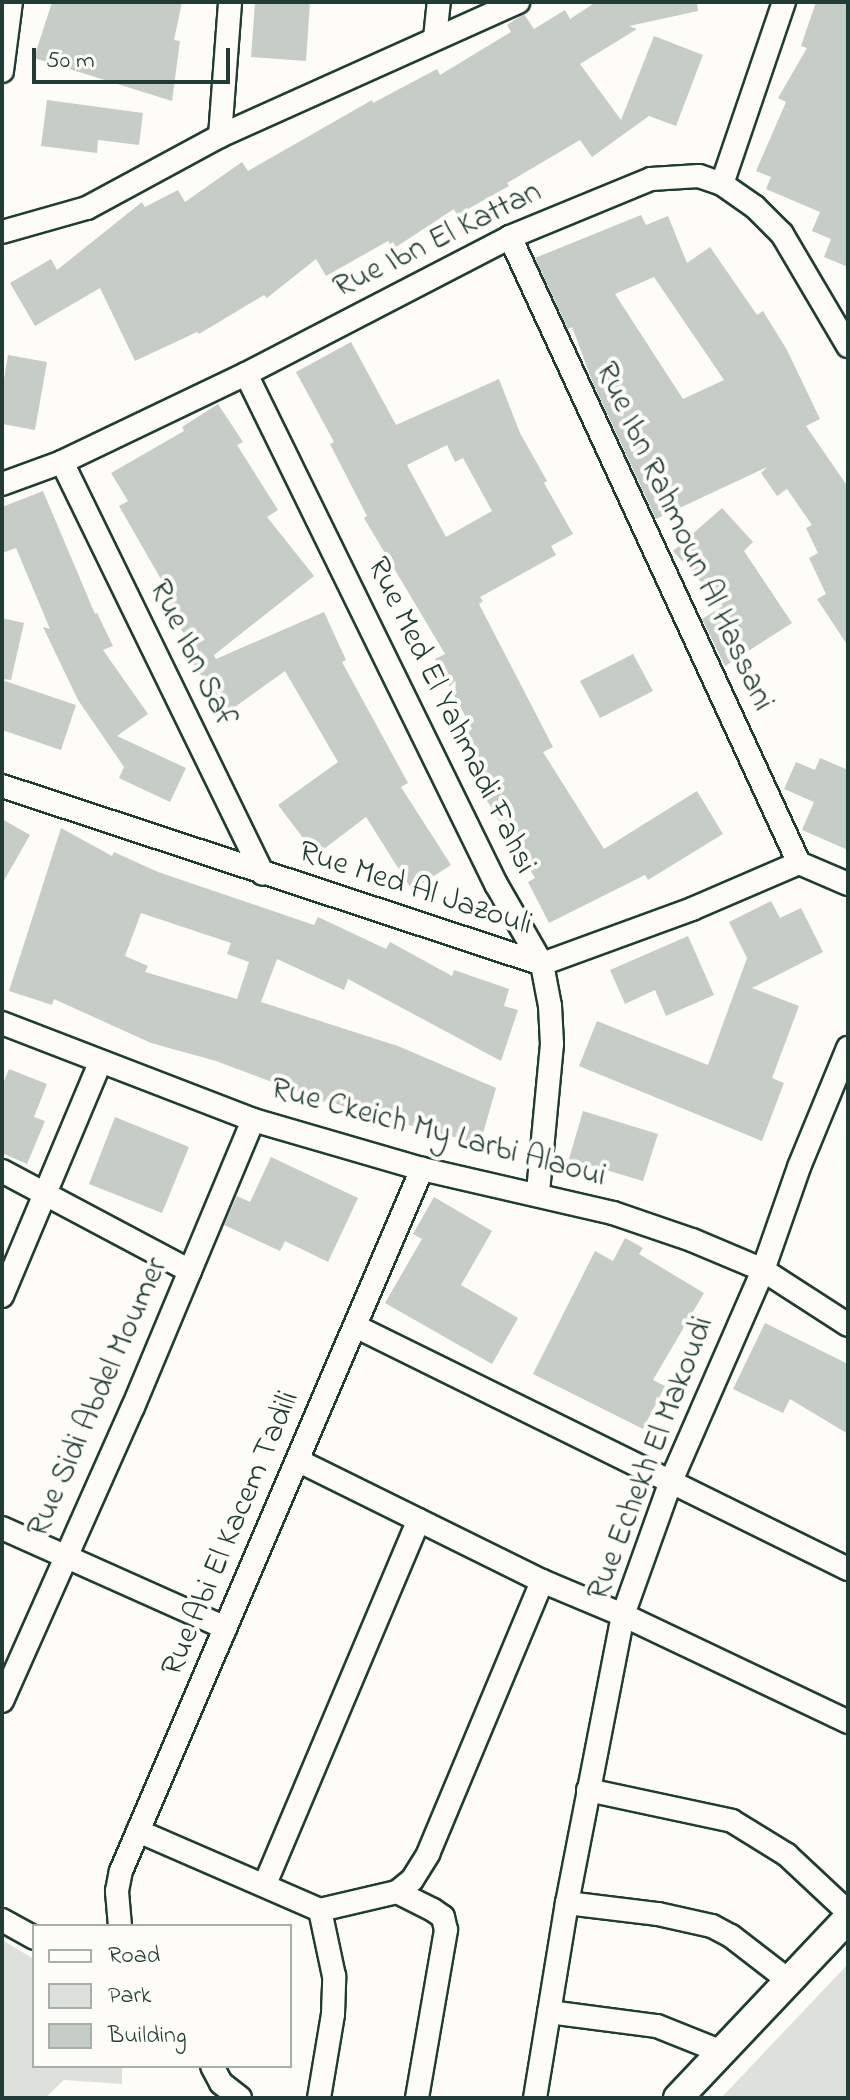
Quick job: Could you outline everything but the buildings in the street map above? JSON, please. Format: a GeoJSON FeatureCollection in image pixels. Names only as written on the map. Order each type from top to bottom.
{"type":"FeatureCollection","features":[{"type":"Feature","properties":{"kind":"street"},"geometry":{"type":"LineString","coordinates":[[2,71],[11,2]]}},
{"type":"Feature","properties":{"kind":"street"},"geometry":{"type":"LineString","coordinates":[[220,136],[230,2]]}},
{"type":"Feature","properties":{"kind":"street"},"geometry":{"type":"LineString","coordinates":[[435,38],[439,2]]}},
{"type":"Feature","properties":{"kind":"street"},"geometry":{"type":"LineString","coordinates":[[2,232],[87,208],[220,136],[518,2]]}},
{"type":"Feature","properties":{"kind":"street"},"geometry":{"type":"LineString","coordinates":[[722,184],[754,81],[784,2]]}},
{"type":"Feature","properties":{"kind":"street","name":"Rue Ibn El Kattan"},"geometry":{"type":"LineString","coordinates":[[2,484],[62,462],[246,374],[510,237],[651,179],[699,176],[722,184],[755,207],[782,234],[848,346]]}},
{"type":"Feature","properties":{"kind":"street","name":"Rue Ibn Rahmoun Al Hassani"},"geometry":{"type":"LineString","coordinates":[[510,237],[799,863]]}},
{"type":"Feature","properties":{"kind":"street","name":"Rue Med El Yahmadi Fahsi"},"geometry":{"type":"LineString","coordinates":[[246,374],[496,884],[542,964],[550,1006],[552,1044],[538,1193]]}},
{"type":"Feature","properties":{"kind":"street","name":"Rue Ibn Saf"},"geometry":{"type":"LineString","coordinates":[[62,462],[263,874]]}},
{"type":"Feature","properties":{"kind":"street","name":"Rue Med Al Jazouli"},"geometry":{"type":"LineString","coordinates":[[2,786],[542,964],[692,909],[799,863]]}},
{"type":"Feature","properties":{"kind":"street"},"geometry":{"type":"LineString","coordinates":[[799,863],[848,884]]}},
{"type":"Feature","properties":{"kind":"street","name":"Rue Ckeich My Larbi Alaoui"},"geometry":{"type":"LineString","coordinates":[[2,1023],[253,1120],[422,1169],[538,1193],[679,1235],[763,1270],[848,1325]]}},
{"type":"Feature","properties":{"kind":"street","name":"Rue Echekh El Makoudi"},"geometry":{"type":"LineString","coordinates":[[535,2098],[567,1903],[623,1615],[671,1481],[763,1270],[799,1167],[848,1048]]}},
{"type":"Feature","properties":{"kind":"street"},"geometry":{"type":"LineString","coordinates":[[2,1296],[100,1063]]}},
{"type":"Feature","properties":{"kind":"street","name":"Rue Sidi Abdel Moumer"},"geometry":{"type":"LineString","coordinates":[[2,1701],[253,1120]]}},
{"type":"Feature","properties":{"kind":"street","name":"Rue Abi El Kacem Tadili"},"geometry":{"type":"LineString","coordinates":[[120,1924],[117,1891],[138,1831],[357,1327],[422,1169]]}},
{"type":"Feature","properties":{"kind":"street"},"geometry":{"type":"LineString","coordinates":[[2,1171],[190,1271]]}},
{"type":"Feature","properties":{"kind":"street"},"geometry":{"type":"LineString","coordinates":[[357,1327],[848,1569]]}},
{"type":"Feature","properties":{"kind":"street"},"geometry":{"type":"LineString","coordinates":[[299,1461],[542,1581],[623,1615],[848,1722]]}},
{"type":"Feature","properties":{"kind":"street"},"geometry":{"type":"LineString","coordinates":[[265,1884],[419,1520]]}},
{"type":"Feature","properties":{"kind":"street"},"geometry":{"type":"LineString","coordinates":[[2,1528],[226,1628]]}},
{"type":"Feature","properties":{"kind":"street"},"geometry":{"type":"LineString","coordinates":[[138,1831],[320,1910],[397,1892],[412,1880],[428,1854],[542,1581]]}},
{"type":"Feature","properties":{"kind":"street"},"geometry":{"type":"LineString","coordinates":[[588,1790],[732,1821],[787,1855],[848,1912]]}},
{"type":"Feature","properties":{"kind":"street"},"geometry":{"type":"LineString","coordinates":[[397,1892],[443,1917],[446,1930],[417,2098]]}},
{"type":"Feature","properties":{"kind":"street"},"geometry":{"type":"LineString","coordinates":[[567,1903],[658,1914],[712,1926],[731,1936],[788,1980]]}},
{"type":"Feature","properties":{"kind":"street"},"geometry":{"type":"LineString","coordinates":[[319,2098],[333,2014],[334,1976],[320,1910]]}},
{"type":"Feature","properties":{"kind":"street"},"geometry":{"type":"LineString","coordinates":[[678,2098],[848,1918]]}},
{"type":"Feature","properties":{"kind":"street"},"geometry":{"type":"LineString","coordinates":[[2,1920],[32,1937]]}},
{"type":"Feature","properties":{"kind":"street"},"geometry":{"type":"LineString","coordinates":[[549,2012],[657,2026],[722,2052]]}},
{"type":"Feature","properties":{"kind":"street"},"geometry":{"type":"LineString","coordinates":[[215,2082],[240,2098]]}},
{"type":"Feature","properties":{"kind":"green space"},"geometry":{"type":"Polygon","coordinates":[[[2,1940],[32,1958],[32,2068],[122,2068],[122,2084],[64,2080],[45,2098],[2,2098],[2,1940]]]}},
{"type":"Feature","properties":{"kind":"green space"},"geometry":{"type":"Polygon","coordinates":[[[848,1964],[848,2098],[721,2098],[848,1964]]]}}]}
